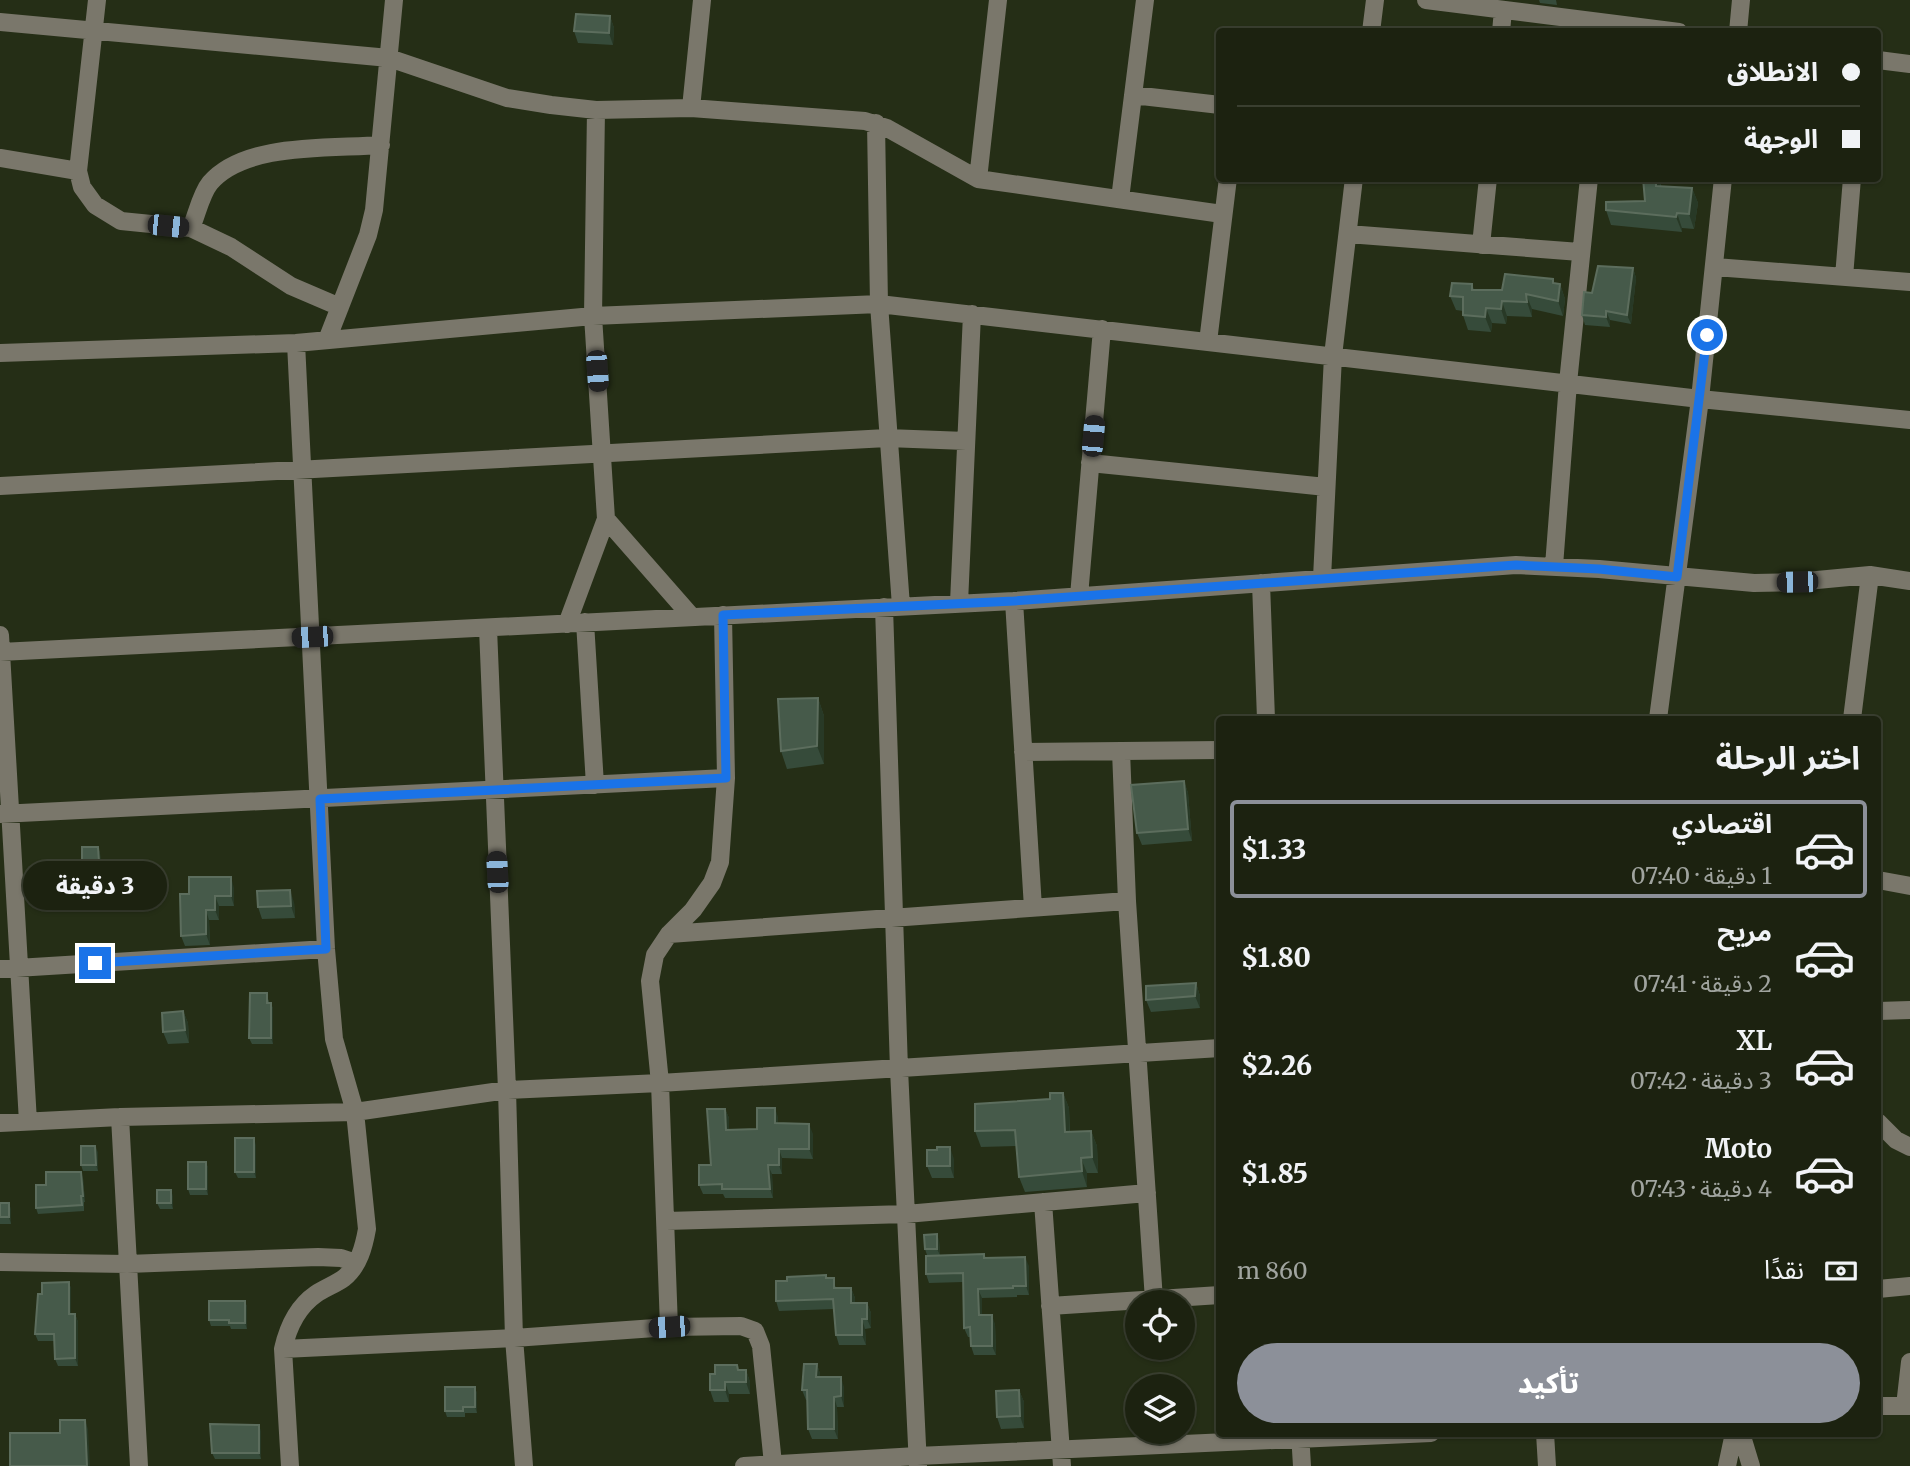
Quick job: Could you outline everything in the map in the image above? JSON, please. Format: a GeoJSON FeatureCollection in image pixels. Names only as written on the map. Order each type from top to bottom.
{"type":"FeatureCollection","features":[{"type":"Feature","properties":{"kind":"street"},"geometry":{"type":"LineString","coordinates":[[97,0],[78,171],[82,187],[95,205],[121,222],[191,228],[231,247],[291,286],[340,307]]}},
{"type":"Feature","properties":{"kind":"street"},"geometry":{"type":"LineString","coordinates":[[327,340],[369,235],[379,180],[394,0]]}},
{"type":"Feature","properties":{"kind":"street"},"geometry":{"type":"LineString","coordinates":[[691,108],[702,0]]}},
{"type":"Feature","properties":{"kind":"street"},"geometry":{"type":"LineString","coordinates":[[978,179],[998,0]]}},
{"type":"Feature","properties":{"kind":"street"},"geometry":{"type":"LineString","coordinates":[[1120,199],[1145,0]]}},
{"type":"Feature","properties":{"kind":"street"},"geometry":{"type":"LineString","coordinates":[[1372,28],[1375,0]]}},
{"type":"Feature","properties":{"kind":"street"},"geometry":{"type":"LineString","coordinates":[[1426,0],[1648,28]]}},
{"type":"Feature","properties":{"kind":"street"},"geometry":{"type":"LineString","coordinates":[[1738,28],[1741,0]]}},
{"type":"Feature","properties":{"kind":"street"},"geometry":{"type":"LineString","coordinates":[[1501,28],[1503,9]]}},
{"type":"Feature","properties":{"kind":"street"},"geometry":{"type":"LineString","coordinates":[[0,22],[389,58],[507,98],[596,110],[691,108],[876,123],[978,179],[1222,214]]}},
{"type":"Feature","properties":{"kind":"street"},"geometry":{"type":"LineString","coordinates":[[1881,60],[1910,64]]}},
{"type":"Feature","properties":{"kind":"street"},"geometry":{"type":"LineString","coordinates":[[1133,95],[1216,105]]}},
{"type":"Feature","properties":{"kind":"street"},"geometry":{"type":"LineString","coordinates":[[595,785],[576,623],[606,519],[593,316],[596,110]]}},
{"type":"Feature","properties":{"kind":"street"},"geometry":{"type":"LineString","coordinates":[[876,123],[878,304],[887,438],[893,606],[894,918],[917,1461]]}},
{"type":"Feature","properties":{"kind":"street"},"geometry":{"type":"LineString","coordinates":[[191,228],[208,186],[217,176],[247,158],[267,153],[382,145]]}},
{"type":"Feature","properties":{"kind":"street"},"geometry":{"type":"LineString","coordinates":[[0,158],[78,171]]}},
{"type":"Feature","properties":{"kind":"street"},"geometry":{"type":"LineString","coordinates":[[1208,342],[1227,182]]}},
{"type":"Feature","properties":{"kind":"street"},"geometry":{"type":"LineString","coordinates":[[1322,578],[1333,356],[1354,182]]}},
{"type":"Feature","properties":{"kind":"street"},"geometry":{"type":"LineString","coordinates":[[1481,245],[1488,182]]}},
{"type":"Feature","properties":{"kind":"street"},"geometry":{"type":"LineString","coordinates":[[1554,566],[1568,383],[1589,182]]}},
{"type":"Feature","properties":{"kind":"street"},"geometry":{"type":"LineString","coordinates":[[1658,716],[1700,399],[1724,182]]}},
{"type":"Feature","properties":{"kind":"street"},"geometry":{"type":"LineString","coordinates":[[1844,277],[1852,182]]}},
{"type":"Feature","properties":{"kind":"street"},"geometry":{"type":"LineString","coordinates":[[1348,234],[1580,253]]}},
{"type":"Feature","properties":{"kind":"street"},"geometry":{"type":"LineString","coordinates":[[1715,267],[1910,282]]}},
{"type":"Feature","properties":{"kind":"street"},"geometry":{"type":"LineString","coordinates":[[0,353],[296,343],[593,316],[878,304],[1700,399],[1910,420]]}},
{"type":"Feature","properties":{"kind":"street"},"geometry":{"type":"LineString","coordinates":[[959,603],[972,314]]}},
{"type":"Feature","properties":{"kind":"street"},"geometry":{"type":"LineString","coordinates":[[1079,596],[1101,329]]}},
{"type":"Feature","properties":{"kind":"street"},"geometry":{"type":"LineString","coordinates":[[290,1466],[283,1349],[287,1334],[303,1306],[314,1295],[345,1277],[356,1263],[364,1247],[367,1229],[355,1112],[334,1039],[326,949],[296,343]]}},
{"type":"Feature","properties":{"kind":"street"},"geometry":{"type":"LineString","coordinates":[[0,486],[887,438],[966,442]]}},
{"type":"Feature","properties":{"kind":"street"},"geometry":{"type":"LineString","coordinates":[[1090,463],[1326,487]]}},
{"type":"Feature","properties":{"kind":"street"},"geometry":{"type":"LineString","coordinates":[[606,519],[692,617]]}},
{"type":"Feature","properties":{"kind":"street"},"geometry":{"type":"LineString","coordinates":[[0,652],[1014,601],[1491,566],[1554,566],[1754,583],[1870,575],[1910,581]]}},
{"type":"Feature","properties":{"kind":"street"},"geometry":{"type":"LineString","coordinates":[[1852,716],[1870,575]]}},
{"type":"Feature","properties":{"kind":"street"},"geometry":{"type":"LineString","coordinates":[[1261,583],[1266,716]]}},
{"type":"Feature","properties":{"kind":"street"},"geometry":{"type":"LineString","coordinates":[[1014,601],[1033,908]]}},
{"type":"Feature","properties":{"kind":"street"},"geometry":{"type":"LineString","coordinates":[[669,1327],[660,1083],[650,981],[655,955],[712,883],[720,862],[726,778],[723,615]]}},
{"type":"Feature","properties":{"kind":"street"},"geometry":{"type":"LineString","coordinates":[[488,628],[514,1338],[524,1466]]}},
{"type":"Feature","properties":{"kind":"street"},"geometry":{"type":"LineString","coordinates":[[0,635],[9,968],[28,1122]]}},
{"type":"Feature","properties":{"kind":"street"},"geometry":{"type":"LineString","coordinates":[[1023,752],[1216,750]]}},
{"type":"Feature","properties":{"kind":"street"},"geometry":{"type":"LineString","coordinates":[[1121,751],[1127,901],[1153,1290]]}},
{"type":"Feature","properties":{"kind":"street"},"geometry":{"type":"LineString","coordinates":[[6,813],[726,778]]}},
{"type":"Feature","properties":{"kind":"street"},"geometry":{"type":"LineString","coordinates":[[1881,881],[1910,886]]}},
{"type":"Feature","properties":{"kind":"street"},"geometry":{"type":"LineString","coordinates":[[669,934],[1127,901]]}},
{"type":"Feature","properties":{"kind":"street"},"geometry":{"type":"LineString","coordinates":[[9,968],[326,949]]}},
{"type":"Feature","properties":{"kind":"street"},"geometry":{"type":"LineString","coordinates":[[1881,1011],[1910,1010]]}},
{"type":"Feature","properties":{"kind":"street"},"geometry":{"type":"LineString","coordinates":[[0,1123],[120,1117],[355,1112],[507,1090],[1216,1048]]}},
{"type":"Feature","properties":{"kind":"street"},"geometry":{"type":"LineString","coordinates":[[120,1117],[139,1466]]}},
{"type":"Feature","properties":{"kind":"street"},"geometry":{"type":"LineString","coordinates":[[1881,1125],[1896,1140],[1910,1147]]}},
{"type":"Feature","properties":{"kind":"street"},"geometry":{"type":"LineString","coordinates":[[666,1221],[906,1214],[1147,1193]]}},
{"type":"Feature","properties":{"kind":"street"},"geometry":{"type":"LineString","coordinates":[[1043,1202],[1061,1458]]}},
{"type":"Feature","properties":{"kind":"street"},"geometry":{"type":"LineString","coordinates":[[0,1262],[127,1264],[318,1257],[341,1258],[356,1263]]}},
{"type":"Feature","properties":{"kind":"street"},"geometry":{"type":"LineString","coordinates":[[1881,1289],[1910,1286]]}},
{"type":"Feature","properties":{"kind":"street"},"geometry":{"type":"LineString","coordinates":[[1195,1297],[1216,1295]]}},
{"type":"Feature","properties":{"kind":"street"},"geometry":{"type":"LineString","coordinates":[[1051,1306],[1125,1302]]}},
{"type":"Feature","properties":{"kind":"street"},"geometry":{"type":"LineString","coordinates":[[283,1349],[514,1338],[669,1327],[741,1326],[755,1331],[761,1346],[773,1464]]}},
{"type":"Feature","properties":{"kind":"street"},"geometry":{"type":"LineString","coordinates":[[1881,1406],[1907,1406],[1910,1362]]}},
{"type":"Feature","properties":{"kind":"street"},"geometry":{"type":"LineString","coordinates":[[744,1466],[1061,1458],[1289,1437]]}},
{"type":"Feature","properties":{"kind":"street"},"geometry":{"type":"LineString","coordinates":[[1300,1437],[1302,1466]]}},
{"type":"Feature","properties":{"kind":"street"},"geometry":{"type":"LineString","coordinates":[[1545,1437],[1547,1466]]}},
{"type":"Feature","properties":{"kind":"street"},"geometry":{"type":"LineString","coordinates":[[1727,1466],[1733,1437]]}},
{"type":"Feature","properties":{"kind":"street"},"geometry":{"type":"LineString","coordinates":[[1742,1437],[1751,1466]]}},
{"type":"Feature","properties":{"kind":"building"},"geometry":{"type":"Polygon","coordinates":[[[576,14],[610,16],[609,33],[574,31],[576,14]]]}},
{"type":"Feature","properties":{"kind":"building"},"geometry":{"type":"Polygon","coordinates":[[[1643,182],[1656,182],[1656,186],[1692,188],[1689,214],[1677,213],[1676,217],[1606,210],[1606,202],[1645,201],[1643,182]]]}},
{"type":"Feature","properties":{"kind":"building"},"geometry":{"type":"Polygon","coordinates":[[[1598,266],[1633,268],[1627,315],[1606,311],[1606,317],[1582,315],[1584,292],[1592,293],[1598,266]]]}},
{"type":"Feature","properties":{"kind":"building"},"geometry":{"type":"Polygon","coordinates":[[[1505,274],[1553,279],[1553,283],[1560,284],[1558,301],[1526,294],[1527,302],[1502,301],[1501,309],[1486,308],[1485,317],[1463,315],[1463,297],[1450,296],[1452,283],[1472,284],[1472,290],[1502,290],[1505,274]]]}},
{"type":"Feature","properties":{"kind":"building"},"geometry":{"type":"Polygon","coordinates":[[[818,698],[817,746],[781,751],[778,699],[818,698]]]}},
{"type":"Feature","properties":{"kind":"building"},"geometry":{"type":"Polygon","coordinates":[[[1184,781],[1188,829],[1137,833],[1131,785],[1184,781]]]}},
{"type":"Feature","properties":{"kind":"building"},"geometry":{"type":"Polygon","coordinates":[[[82,847],[98,847],[99,862],[82,862],[82,847]]]}},
{"type":"Feature","properties":{"kind":"building"},"geometry":{"type":"Polygon","coordinates":[[[137,873],[137,891],[106,892],[106,874],[137,873]]]}},
{"type":"Feature","properties":{"kind":"building"},"geometry":{"type":"Polygon","coordinates":[[[189,877],[231,877],[231,896],[215,896],[215,910],[206,910],[206,934],[181,936],[180,894],[189,894],[189,877]]]}},
{"type":"Feature","properties":{"kind":"building"},"geometry":{"type":"Polygon","coordinates":[[[290,890],[291,906],[258,907],[257,891],[290,890]]]}},
{"type":"Feature","properties":{"kind":"building"},"geometry":{"type":"Polygon","coordinates":[[[1196,983],[1195,996],[1146,1000],[1146,986],[1196,983]]]}},
{"type":"Feature","properties":{"kind":"building"},"geometry":{"type":"Polygon","coordinates":[[[250,993],[267,993],[267,1003],[271,1003],[271,1038],[249,1038],[250,993]]]}},
{"type":"Feature","properties":{"kind":"building"},"geometry":{"type":"Polygon","coordinates":[[[183,1011],[185,1030],[163,1032],[162,1013],[183,1011]]]}},
{"type":"Feature","properties":{"kind":"building"},"geometry":{"type":"Polygon","coordinates":[[[1050,1093],[1063,1093],[1065,1132],[1091,1131],[1092,1157],[1081,1158],[1082,1171],[1019,1177],[1015,1130],[975,1131],[975,1104],[1050,1099],[1050,1093]]]}},
{"type":"Feature","properties":{"kind":"building"},"geometry":{"type":"Polygon","coordinates":[[[757,1108],[775,1108],[775,1123],[809,1124],[809,1149],[779,1149],[779,1165],[768,1165],[770,1189],[722,1189],[722,1184],[699,1185],[699,1165],[711,1165],[707,1109],[725,1109],[726,1130],[757,1129],[757,1108]]]}},
{"type":"Feature","properties":{"kind":"building"},"geometry":{"type":"Polygon","coordinates":[[[235,1138],[254,1138],[254,1172],[235,1172],[235,1138]]]}},
{"type":"Feature","properties":{"kind":"building"},"geometry":{"type":"Polygon","coordinates":[[[81,1146],[95,1146],[96,1165],[81,1165],[81,1146]]]}},
{"type":"Feature","properties":{"kind":"building"},"geometry":{"type":"Polygon","coordinates":[[[937,1147],[950,1147],[950,1166],[927,1166],[927,1150],[937,1150],[937,1147]]]}},
{"type":"Feature","properties":{"kind":"building"},"geometry":{"type":"Polygon","coordinates":[[[188,1162],[206,1162],[206,1189],[188,1189],[188,1162]]]}},
{"type":"Feature","properties":{"kind":"building"},"geometry":{"type":"Polygon","coordinates":[[[46,1172],[81,1172],[82,1205],[36,1208],[36,1185],[46,1185],[46,1172]]]}},
{"type":"Feature","properties":{"kind":"building"},"geometry":{"type":"Polygon","coordinates":[[[157,1190],[171,1190],[171,1203],[157,1203],[157,1190]]]}},
{"type":"Feature","properties":{"kind":"building"},"geometry":{"type":"Polygon","coordinates":[[[0,1203],[9,1203],[9,1217],[0,1217],[0,1203]]]}},
{"type":"Feature","properties":{"kind":"building"},"geometry":{"type":"Polygon","coordinates":[[[937,1234],[937,1249],[925,1249],[924,1235],[937,1234]]]}},
{"type":"Feature","properties":{"kind":"building"},"geometry":{"type":"Polygon","coordinates":[[[984,1254],[984,1258],[1025,1257],[1026,1286],[978,1289],[979,1315],[992,1315],[992,1346],[971,1346],[970,1327],[964,1328],[963,1273],[926,1274],[926,1256],[984,1254]]]}},
{"type":"Feature","properties":{"kind":"building"},"geometry":{"type":"Polygon","coordinates":[[[826,1275],[826,1278],[834,1278],[834,1288],[851,1288],[851,1303],[867,1303],[867,1319],[862,1319],[862,1335],[836,1335],[833,1299],[776,1301],[776,1281],[787,1281],[787,1277],[826,1275]]]}},
{"type":"Feature","properties":{"kind":"building"},"geometry":{"type":"Polygon","coordinates":[[[69,1282],[69,1314],[75,1314],[75,1358],[55,1359],[54,1334],[35,1334],[38,1294],[42,1294],[42,1283],[69,1282]]]}},
{"type":"Feature","properties":{"kind":"building"},"geometry":{"type":"Polygon","coordinates":[[[209,1301],[245,1301],[245,1323],[209,1320],[209,1301]]]}},
{"type":"Feature","properties":{"kind":"building"},"geometry":{"type":"Polygon","coordinates":[[[804,1364],[817,1364],[816,1377],[841,1377],[841,1396],[834,1397],[834,1429],[808,1429],[807,1390],[802,1390],[804,1364]]]}},
{"type":"Feature","properties":{"kind":"building"},"geometry":{"type":"Polygon","coordinates":[[[715,1365],[737,1365],[738,1370],[746,1370],[746,1382],[725,1382],[725,1390],[710,1390],[710,1374],[715,1374],[715,1365]]]}},
{"type":"Feature","properties":{"kind":"building"},"geometry":{"type":"Polygon","coordinates":[[[445,1387],[475,1387],[475,1407],[463,1407],[463,1411],[445,1411],[445,1387]]]}},
{"type":"Feature","properties":{"kind":"building"},"geometry":{"type":"Polygon","coordinates":[[[1019,1390],[1020,1416],[997,1417],[996,1391],[1019,1390]]]}},
{"type":"Feature","properties":{"kind":"building"},"geometry":{"type":"Polygon","coordinates":[[[60,1420],[85,1420],[87,1466],[10,1466],[10,1433],[60,1433],[60,1420]]]}},
{"type":"Feature","properties":{"kind":"building"},"geometry":{"type":"Polygon","coordinates":[[[210,1424],[259,1425],[259,1453],[212,1453],[210,1424]]]}},
{"type":"Feature","properties":{"kind":"route"},"geometry":{"type":"LineString","coordinates":[[95,963],[326,949],[320,799],[726,778],[723,615],[1014,601],[1478,566],[1599,569],[1677,577],[1707,335]]}}]}
